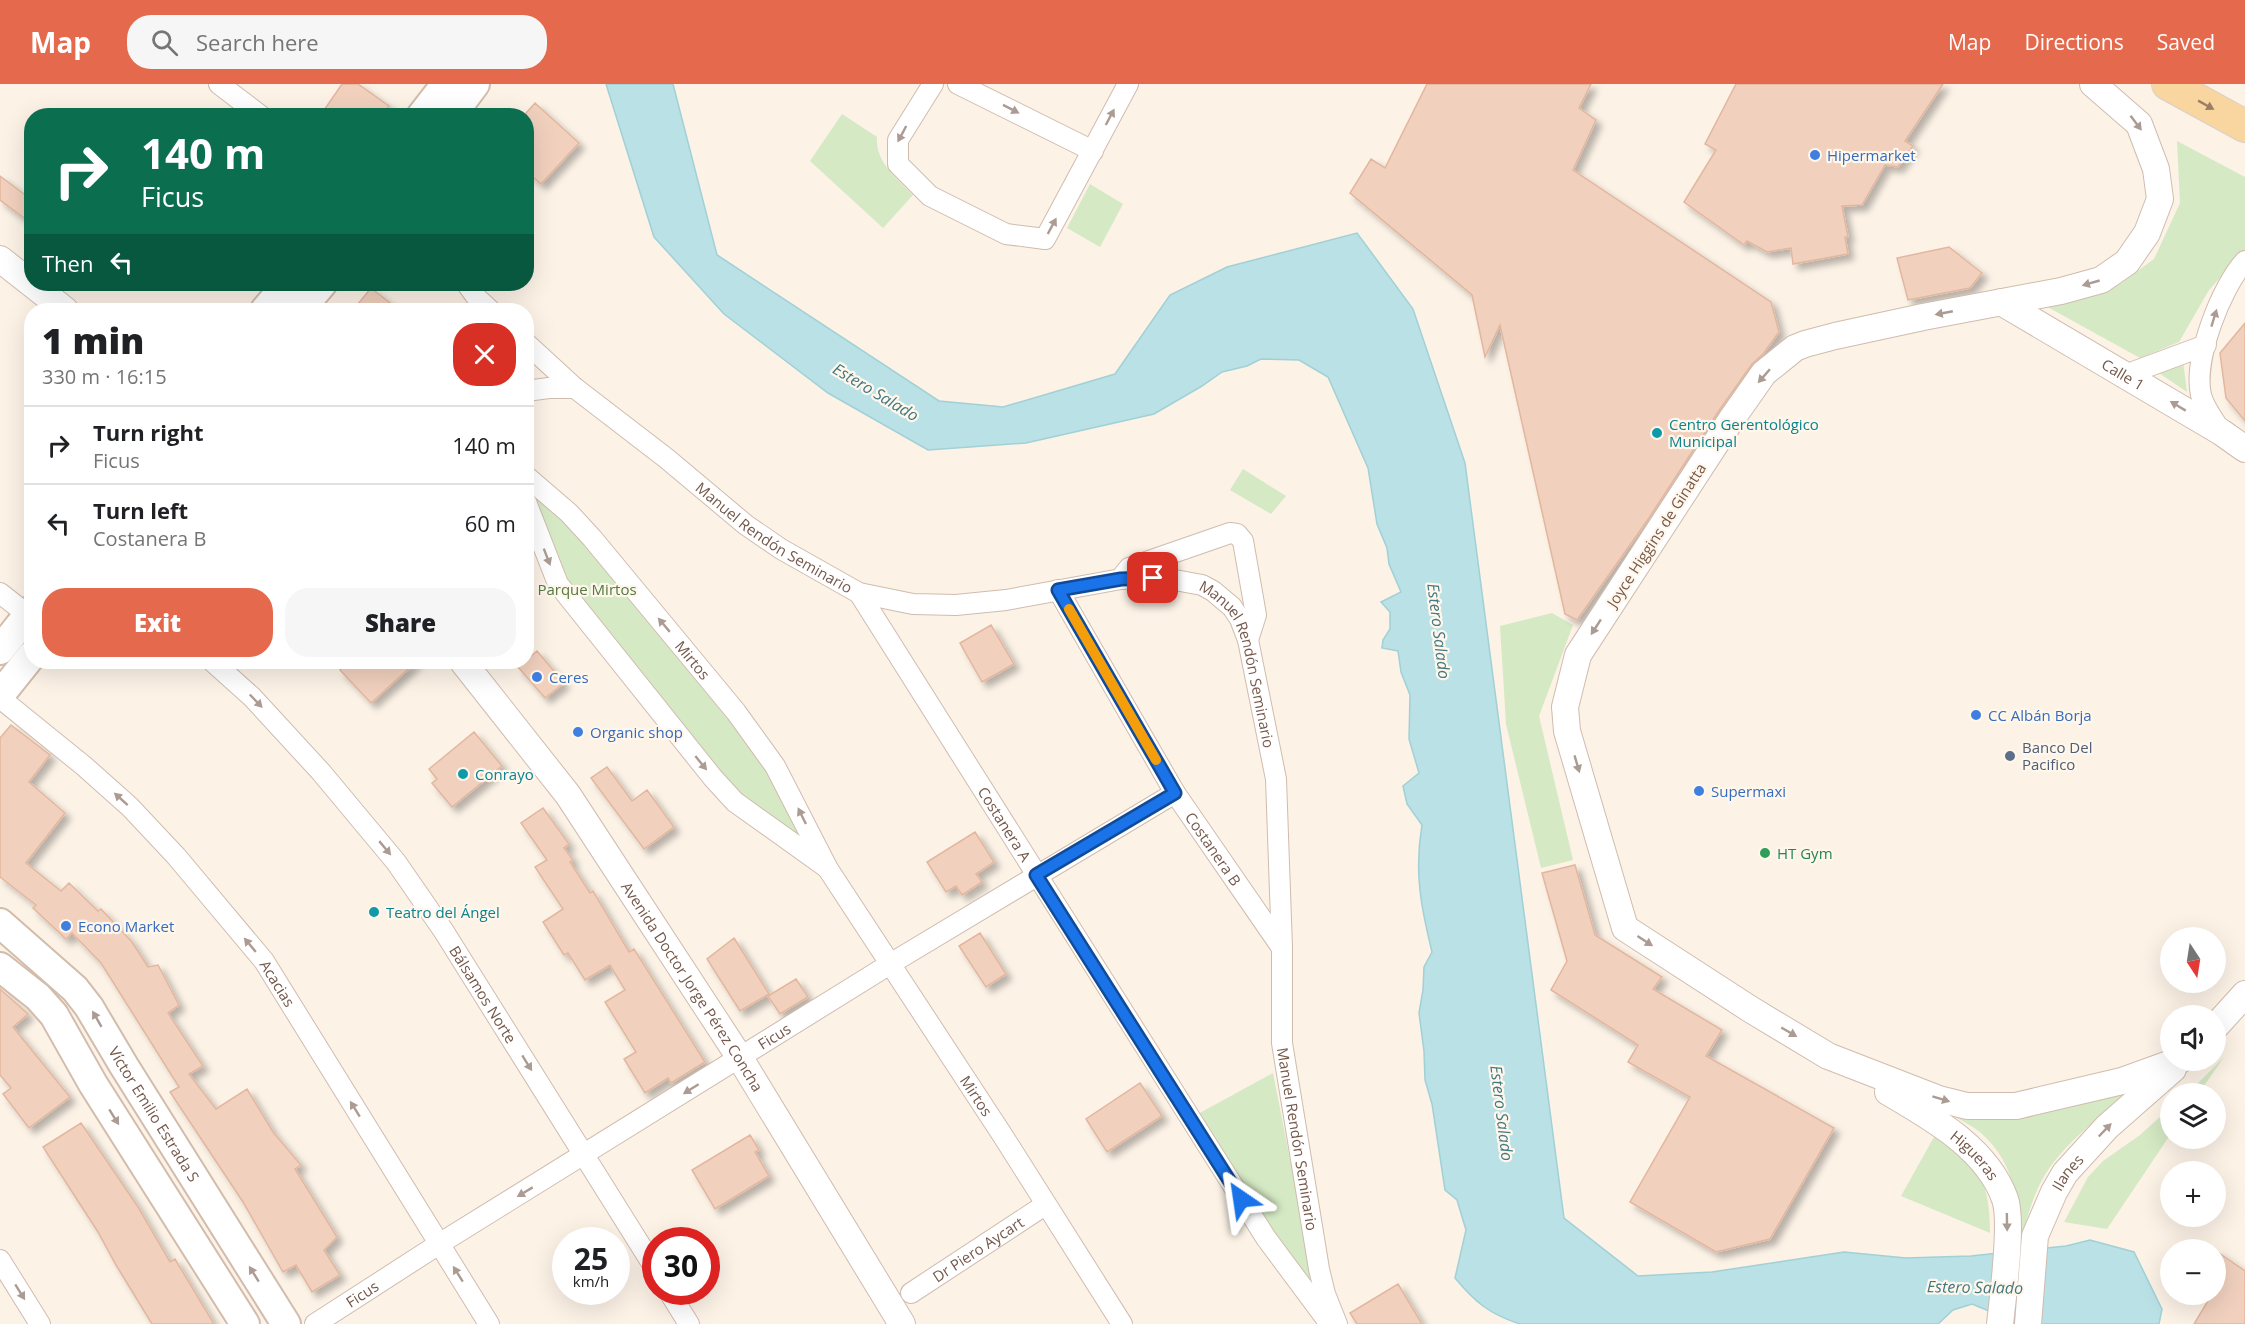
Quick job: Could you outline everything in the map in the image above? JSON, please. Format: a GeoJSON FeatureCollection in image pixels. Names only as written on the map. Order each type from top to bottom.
{"type":"FeatureCollection","features":[{"type":"Feature","properties":{"kind":"main road"},"geometry":{"type":"LineString","coordinates":[[427,108],[446,84]]}},
{"type":"Feature","properties":{"kind":"main road"},"geometry":{"type":"LineString","coordinates":[[457,108],[475,84]]}},
{"type":"Feature","properties":{"kind":"main road"},"geometry":{"type":"LineString","coordinates":[[2168,84],[2245,126]]}},
{"type":"Feature","properties":{"kind":"main road"},"geometry":{"type":"LineString","coordinates":[[271,303],[281,291]]}},
{"type":"Feature","properties":{"kind":"main road"},"geometry":{"type":"LineString","coordinates":[[306,303],[316,291]]}},
{"type":"Feature","properties":{"kind":"main road"},"geometry":{"type":"LineString","coordinates":[[0,650],[24,620]]}},
{"type":"Feature","properties":{"kind":"main road"},"geometry":{"type":"LineString","coordinates":[[0,696],[24,665]]}},
{"type":"Feature","properties":{"kind":"main road","name":"Víctor Emilio Estrada S"},"geometry":{"type":"LineString","coordinates":[[0,923],[75,989],[89,1007],[285,1324]]}},
{"type":"Feature","properties":{"kind":"main road"},"geometry":{"type":"LineString","coordinates":[[0,967],[38,997],[54,1015],[93,1084],[246,1324]]}},
{"type":"Feature","properties":{"kind":"main road"},"geometry":{"type":"LineString","coordinates":[[93,1084],[124,1066]]}},
{"type":"Feature","properties":{"kind":"street"},"geometry":{"type":"LineString","coordinates":[[219,84],[250,108]]}},
{"type":"Feature","properties":{"kind":"street"},"geometry":{"type":"LineString","coordinates":[[933,84],[898,140],[898,164],[930,196],[1006,234],[1045,239],[1128,84]]}},
{"type":"Feature","properties":{"kind":"street"},"geometry":{"type":"LineString","coordinates":[[958,84],[1093,151]]}},
{"type":"Feature","properties":{"kind":"street","name":"Joyce Higgins de Ginatta"},"geometry":{"type":"LineString","coordinates":[[1828,1056],[1750,1009],[1625,928],[1568,731],[1565,707],[1578,655],[1764,373],[1795,348],[1846,333],[2061,291],[2101,280],[2127,262],[2147,233],[2160,199],[2156,169],[2139,124],[2093,84]]}},
{"type":"Feature","properties":{"kind":"street"},"geometry":{"type":"LineString","coordinates":[[0,259],[24,278]]}},
{"type":"Feature","properties":{"kind":"street"},"geometry":{"type":"LineString","coordinates":[[2222,432],[2202,398],[2199,377],[2220,299],[2238,268],[2245,261]]}},
{"type":"Feature","properties":{"kind":"street"},"geometry":{"type":"LineString","coordinates":[[41,291],[56,303]]}},
{"type":"Feature","properties":{"kind":"street","name":"Calle 1"},"geometry":{"type":"LineString","coordinates":[[2001,302],[2222,432],[2245,448]]}},
{"type":"Feature","properties":{"kind":"street"},"geometry":{"type":"LineString","coordinates":[[2125,375],[2206,345]]}},
{"type":"Feature","properties":{"kind":"street","name":"Manuel Rendón Seminario"},"geometry":{"type":"LineString","coordinates":[[534,350],[575,388],[666,458],[746,525],[781,549],[859,593],[913,604],[956,605],[1006,600],[1121,579],[1164,578],[1202,585],[1232,607],[1240,619],[1248,640],[1276,779],[1282,948],[1282,1043],[1318,1269],[1337,1324]]}},
{"type":"Feature","properties":{"kind":"street"},"geometry":{"type":"LineString","coordinates":[[534,390],[575,388]]}},
{"type":"Feature","properties":{"kind":"street","name":"Mirtos"},"geometry":{"type":"LineString","coordinates":[[534,483],[575,519],[736,712],[782,776],[828,869],[1122,1324]]}},
{"type":"Feature","properties":{"kind":"street","name":"Mirtos"},"geometry":{"type":"LineString","coordinates":[[534,522],[558,584],[714,778],[735,802],[828,869]]}},
{"type":"Feature","properties":{"kind":"street"},"geometry":{"type":"LineString","coordinates":[[1121,579],[1129,568],[1230,533],[1238,534],[1242,541],[1256,615],[1248,640]]}},
{"type":"Feature","properties":{"kind":"street","name":"Costanera B"},"geometry":{"type":"LineString","coordinates":[[1058,590],[1175,793],[1282,948]]}},
{"type":"Feature","properties":{"kind":"street"},"geometry":{"type":"LineString","coordinates":[[0,593],[24,609]]}},
{"type":"Feature","properties":{"kind":"street","name":"Costanera A"},"geometry":{"type":"LineString","coordinates":[[859,593],[1266,1238],[1330,1324]]}},
{"type":"Feature","properties":{"kind":"street","name":"Bálsamos Norte"},"geometry":{"type":"LineString","coordinates":[[221,669],[252,697],[321,772],[396,862],[431,911],[642,1247]]}},
{"type":"Feature","properties":{"kind":"street","name":"Avenida Doctor Jorge Pérez Concha"},"geometry":{"type":"LineString","coordinates":[[469,669],[568,795],[740,1058],[902,1324]]}},
{"type":"Feature","properties":{"kind":"street","name":"Acacias"},"geometry":{"type":"LineString","coordinates":[[0,696],[130,807],[176,856],[264,961],[489,1324]]}},
{"type":"Feature","properties":{"kind":"street","name":"Ficus"},"geometry":{"type":"LineString","coordinates":[[315,1324],[439,1244],[890,964],[1175,793]]}},
{"type":"Feature","properties":{"kind":"street"},"geometry":{"type":"LineString","coordinates":[[2226,1015],[2245,994]]}},
{"type":"Feature","properties":{"kind":"street"},"geometry":{"type":"LineString","coordinates":[[1828,1056],[1939,1099],[1967,1106],[1991,1108],[2016,1106],[2122,1081],[2160,1067]]}},
{"type":"Feature","properties":{"kind":"street","name":"Higueras"},"geometry":{"type":"LineString","coordinates":[[1828,1056],[1963,1140],[1988,1168],[2006,1200],[2000,1324]]}},
{"type":"Feature","properties":{"kind":"street","name":"Ilanes"},"geometry":{"type":"LineString","coordinates":[[2028,1324],[2035,1236],[2054,1192],[2065,1173],[2108,1127],[2169,1071]]}},
{"type":"Feature","properties":{"kind":"street","name":"Dr Piero Aycart"},"geometry":{"type":"LineString","coordinates":[[911,1293],[1045,1205]]}},
{"type":"Feature","properties":{"kind":"street"},"geometry":{"type":"LineString","coordinates":[[0,1260],[40,1324]]}},
{"type":"Feature","properties":{"kind":"street"},"geometry":{"type":"LineString","coordinates":[[677,1305],[689,1324]]}},
{"type":"Feature","properties":{"kind":"green space"},"geometry":{"type":"Polygon","coordinates":[[[842,114],[877,137],[877,146],[883,162],[913,195],[883,228],[810,161],[842,114]]]}},
{"type":"Feature","properties":{"kind":"green space"},"geometry":{"type":"Polygon","coordinates":[[[2177,141],[2245,177],[2245,250],[2209,290],[2179,342],[2140,358],[2044,305],[2120,284],[2154,259],[2180,203],[2177,141]]]}},
{"type":"Feature","properties":{"kind":"green space"},"geometry":{"type":"Polygon","coordinates":[[[1090,184],[1123,204],[1100,247],[1067,228],[1090,184]]]}},
{"type":"Feature","properties":{"kind":"green space"},"geometry":{"type":"Polygon","coordinates":[[[2183,361],[2187,392],[2153,369],[2183,361]]]}},
{"type":"Feature","properties":{"kind":"green space"},"geometry":{"type":"Polygon","coordinates":[[[1243,469],[1286,496],[1271,514],[1230,490],[1243,469]]]}},
{"type":"Feature","properties":{"kind":"green space","name":"Parque Mirtos"},"geometry":{"type":"Polygon","coordinates":[[[534,488],[542,493],[764,763],[828,869],[732,798],[553,589],[534,542],[534,488]]]}},
{"type":"Feature","properties":{"kind":"green space"},"geometry":{"type":"Polygon","coordinates":[[[1552,613],[1573,625],[1539,716],[1573,860],[1541,868],[1506,724],[1500,626],[1552,613]]]}},
{"type":"Feature","properties":{"kind":"green space"},"geometry":{"type":"Polygon","coordinates":[[[2210,1071],[2214,1071],[2206,1083],[2198,1083],[2210,1071]]]}},
{"type":"Feature","properties":{"kind":"green space"},"geometry":{"type":"Polygon","coordinates":[[[1273,1073],[1319,1308],[1196,1115],[1273,1073]]]}},
{"type":"Feature","properties":{"kind":"green space"},"geometry":{"type":"Polygon","coordinates":[[[2133,1091],[2088,1128],[2057,1158],[2043,1177],[2023,1235],[2019,1235],[2014,1192],[2007,1167],[1992,1144],[1981,1133],[1949,1113],[2005,1118],[2062,1109],[2133,1091]]]}},
{"type":"Feature","properties":{"kind":"green space"},"geometry":{"type":"Polygon","coordinates":[[[2160,1117],[2161,1149],[2107,1229],[2064,1222],[2088,1177],[2103,1161],[2140,1135],[2160,1117]]]}},
{"type":"Feature","properties":{"kind":"green space"},"geometry":{"type":"Polygon","coordinates":[[[1934,1137],[1964,1154],[1974,1165],[1986,1193],[1990,1233],[1901,1196],[1934,1137]]]}},
{"type":"Feature","properties":{"kind":"water","name":"Estero Salado"},"geometry":{"type":"Polygon","coordinates":[[[606,84],[673,84],[717,255],[939,401],[1003,407],[1115,374],[1170,295],[1227,267],[1357,233],[1413,309],[1465,463],[1564,1218],[1638,1276],[1712,1272],[1844,1252],[1906,1258],[1971,1256],[2066,1246],[2090,1240],[2134,1252],[2162,1309],[2159,1324],[2021,1324],[1972,1304],[1953,1310],[1938,1324],[1520,1324],[1483,1306],[1455,1278],[1466,1230],[1457,1200],[1445,1190],[1432,1104],[1425,1080],[1419,1013],[1424,967],[1432,952],[1420,889],[1419,858],[1422,825],[1407,804],[1403,786],[1419,773],[1409,739],[1410,695],[1401,672],[1398,651],[1382,648],[1383,640],[1390,629],[1390,612],[1381,602],[1401,592],[1389,564],[1387,548],[1377,524],[1368,468],[1328,377],[1299,360],[1261,359],[1247,366],[1222,372],[1154,414],[1026,443],[928,450],[828,393],[724,314],[654,237],[606,84]]]}},
{"type":"Feature","properties":{"kind":"building"},"geometry":{"type":"Polygon","coordinates":[[[342,84],[358,84],[389,106],[388,108],[326,108],[342,84]]]}},
{"type":"Feature","properties":{"kind":"building"},"geometry":{"type":"Polygon","coordinates":[[[1427,84],[1591,84],[1579,108],[1596,120],[1573,170],[1771,302],[1779,332],[1763,354],[1752,364],[1718,412],[1649,518],[1577,620],[1565,614],[1500,325],[1485,357],[1472,295],[1350,193],[1371,159],[1385,168],[1427,84]]]}},
{"type":"Feature","properties":{"kind":"building","name":"Hipermarket"},"geometry":{"type":"Polygon","coordinates":[[[1736,84],[1943,84],[1905,141],[1913,146],[1898,167],[1885,165],[1862,205],[1842,206],[1848,237],[1845,237],[1848,254],[1793,264],[1791,248],[1767,252],[1747,241],[1744,245],[1684,202],[1716,150],[1705,144],[1736,84]]]}},
{"type":"Feature","properties":{"kind":"building"},"geometry":{"type":"Polygon","coordinates":[[[535,103],[579,143],[541,184],[534,178],[534,108],[530,108],[535,103]]]}},
{"type":"Feature","properties":{"kind":"building"},"geometry":{"type":"Polygon","coordinates":[[[0,176],[24,194],[24,218],[0,200],[0,176]]]}},
{"type":"Feature","properties":{"kind":"building"},"geometry":{"type":"Polygon","coordinates":[[[1949,247],[1982,273],[1970,288],[1908,300],[1897,258],[1949,247]]]}},
{"type":"Feature","properties":{"kind":"building"},"geometry":{"type":"Polygon","coordinates":[[[369,291],[375,291],[390,303],[359,303],[369,291]]]}},
{"type":"Feature","properties":{"kind":"building"},"geometry":{"type":"Polygon","coordinates":[[[2245,323],[2245,421],[2226,398],[2220,353],[2245,323]]]}},
{"type":"Feature","properties":{"kind":"building"},"geometry":{"type":"Polygon","coordinates":[[[991,625],[1014,664],[982,682],[960,643],[991,625]]]}},
{"type":"Feature","properties":{"kind":"building"},"geometry":{"type":"Polygon","coordinates":[[[537,651],[564,683],[545,698],[520,669],[534,669],[534,654],[537,651]]]}},
{"type":"Feature","properties":{"kind":"building"},"geometry":{"type":"Polygon","coordinates":[[[341,669],[408,669],[371,703],[341,669]]]}},
{"type":"Feature","properties":{"kind":"building"},"geometry":{"type":"Polygon","coordinates":[[[11,725],[50,755],[29,782],[65,813],[26,863],[61,891],[69,883],[98,911],[101,909],[132,942],[148,967],[158,965],[179,1005],[168,1013],[203,1066],[189,1074],[216,1109],[247,1089],[273,1132],[301,1165],[295,1169],[337,1237],[324,1250],[340,1275],[312,1292],[296,1265],[283,1272],[243,1202],[170,1092],[179,1087],[101,963],[72,933],[66,939],[33,908],[36,905],[0,877],[0,738],[11,725]]]}},
{"type":"Feature","properties":{"kind":"building","name":"Conrayo"},"geometry":{"type":"Polygon","coordinates":[[[474,732],[502,766],[452,807],[432,783],[437,779],[429,769],[474,732]]]}},
{"type":"Feature","properties":{"kind":"building"},"geometry":{"type":"Polygon","coordinates":[[[607,767],[632,801],[647,790],[674,827],[644,849],[591,778],[607,767]]]}},
{"type":"Feature","properties":{"kind":"building"},"geometry":{"type":"Polygon","coordinates":[[[543,808],[569,844],[564,848],[573,860],[570,862],[590,893],[593,891],[629,952],[634,949],[705,1062],[671,1083],[668,1078],[645,1093],[624,1059],[636,1052],[605,1002],[625,990],[610,965],[585,980],[568,953],[564,955],[543,922],[563,909],[535,867],[547,860],[521,823],[543,808]]]}},
{"type":"Feature","properties":{"kind":"building"},"geometry":{"type":"Polygon","coordinates":[[[975,832],[994,862],[976,874],[982,882],[962,895],[956,886],[946,892],[927,862],[975,832]]]}},
{"type":"Feature","properties":{"kind":"building"},"geometry":{"type":"Polygon","coordinates":[[[1575,865],[1595,935],[1662,977],[1653,989],[1722,1030],[1706,1056],[1834,1128],[1770,1239],[1716,1252],[1630,1202],[1690,1097],[1628,1062],[1638,1045],[1551,990],[1567,961],[1542,873],[1575,865]]]}},
{"type":"Feature","properties":{"kind":"building"},"geometry":{"type":"Polygon","coordinates":[[[980,933],[1006,974],[986,987],[959,946],[980,933]]]}},
{"type":"Feature","properties":{"kind":"building"},"geometry":{"type":"Polygon","coordinates":[[[734,938],[769,994],[740,1011],[707,959],[734,938]]]}},
{"type":"Feature","properties":{"kind":"building"},"geometry":{"type":"Polygon","coordinates":[[[796,979],[808,997],[780,1014],[768,996],[796,979]]]}},
{"type":"Feature","properties":{"kind":"building"},"geometry":{"type":"Polygon","coordinates":[[[0,989],[28,1014],[13,1027],[70,1097],[29,1128],[3,1094],[11,1088],[0,1075],[0,989]]]}},
{"type":"Feature","properties":{"kind":"building"},"geometry":{"type":"Polygon","coordinates":[[[1140,1083],[1162,1116],[1107,1152],[1086,1119],[1140,1083]]]}},
{"type":"Feature","properties":{"kind":"building"},"geometry":{"type":"Polygon","coordinates":[[[81,1123],[138,1207],[170,1262],[175,1259],[214,1324],[152,1324],[98,1232],[43,1147],[81,1123]]]}},
{"type":"Feature","properties":{"kind":"building"},"geometry":{"type":"Polygon","coordinates":[[[750,1135],[759,1150],[755,1152],[769,1176],[715,1209],[692,1170],[750,1135]]]}},
{"type":"Feature","properties":{"kind":"building"},"geometry":{"type":"Polygon","coordinates":[[[2226,1258],[2245,1271],[2245,1324],[2194,1324],[2205,1305],[2226,1305],[2226,1258]]]}},
{"type":"Feature","properties":{"kind":"building"},"geometry":{"type":"Polygon","coordinates":[[[1398,1284],[1422,1324],[1357,1324],[1350,1313],[1398,1284]]]}},
{"type":"Feature","properties":{"kind":"slow traffic"},"geometry":{"type":"LineString","coordinates":[[1069,609],[1156,760]]}},
{"type":"Feature","properties":{"kind":"place","name":"Hipermarket"},"geometry":{"type":"Point","coordinates":[1815,155]}},
{"type":"Feature","properties":{"kind":"place","name":"Centro Gerentológico Municipal"},"geometry":{"type":"Point","coordinates":[1657,433]}},
{"type":"Feature","properties":{"kind":"place","name":"Ceres"},"geometry":{"type":"Point","coordinates":[537,677]}},
{"type":"Feature","properties":{"kind":"place","name":"CC Albán Borja"},"geometry":{"type":"Point","coordinates":[1976,715]}},
{"type":"Feature","properties":{"kind":"place","name":"Organic shop"},"geometry":{"type":"Point","coordinates":[578,732]}},
{"type":"Feature","properties":{"kind":"place","name":"Banco Del Pacifico"},"geometry":{"type":"Point","coordinates":[2010,756]}},
{"type":"Feature","properties":{"kind":"place","name":"Conrayo"},"geometry":{"type":"Point","coordinates":[463,774]}},
{"type":"Feature","properties":{"kind":"place","name":"Supermaxi"},"geometry":{"type":"Point","coordinates":[1699,791]}},
{"type":"Feature","properties":{"kind":"place","name":"HT Gym"},"geometry":{"type":"Point","coordinates":[1765,853]}},
{"type":"Feature","properties":{"kind":"place","name":"Teatro del Ángel"},"geometry":{"type":"Point","coordinates":[374,912]}},
{"type":"Feature","properties":{"kind":"place","name":"Econo Market"},"geometry":{"type":"Point","coordinates":[66,926]}},
{"type":"Feature","properties":{"kind":"route"},"geometry":{"type":"LineString","coordinates":[[1153,578],[1121,579],[1058,590],[1175,793],[1036,875],[1241,1199]]}}]}
